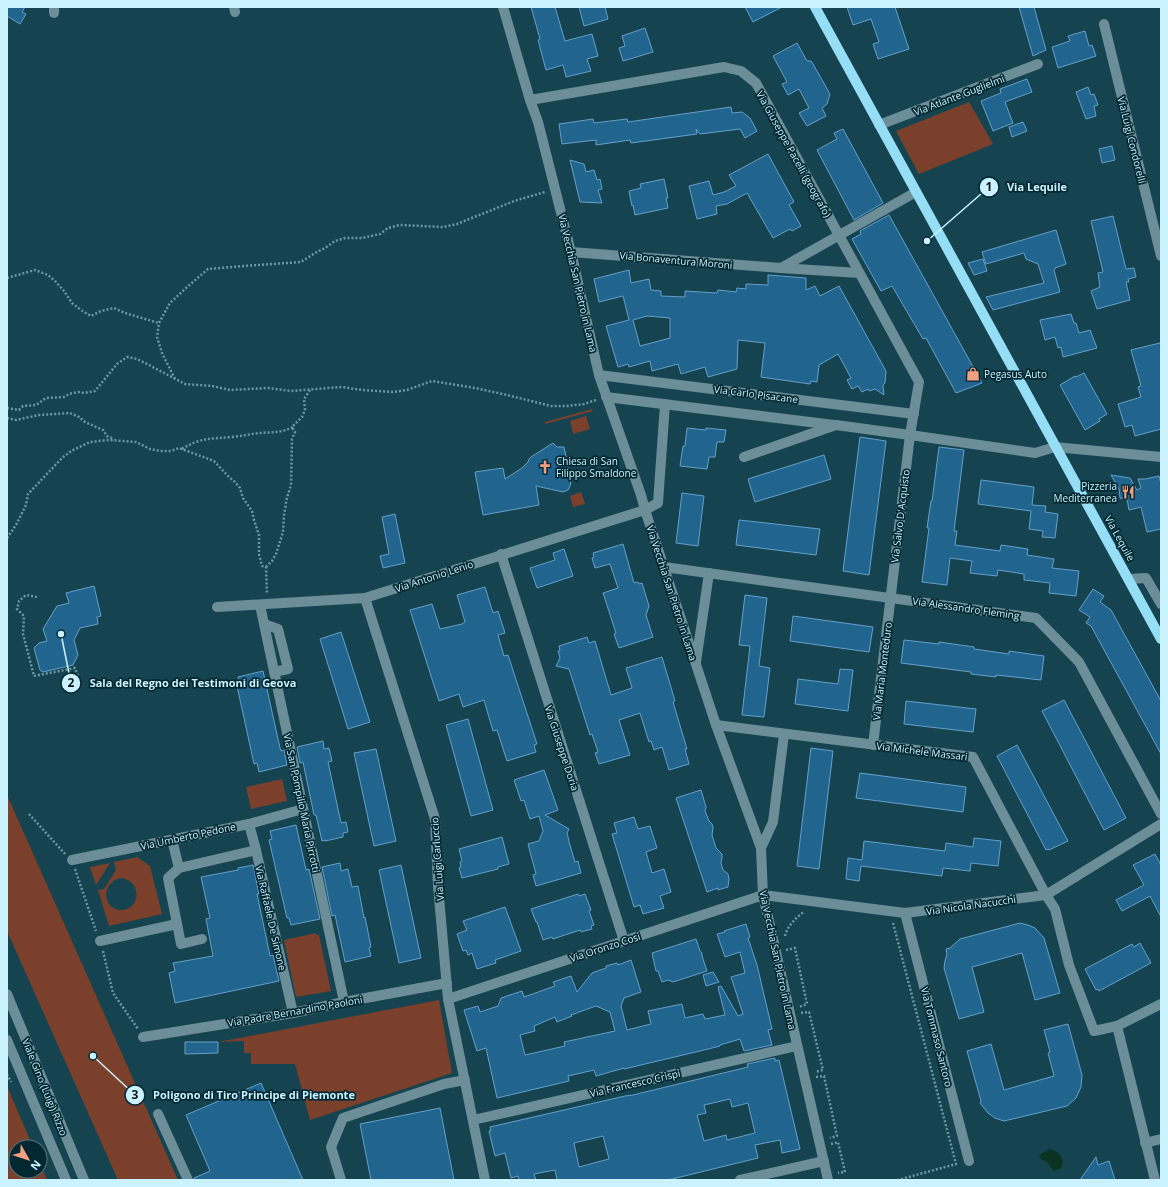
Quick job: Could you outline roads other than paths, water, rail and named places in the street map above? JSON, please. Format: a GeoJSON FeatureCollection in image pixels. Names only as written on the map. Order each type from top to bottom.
{"type":"FeatureCollection","features":[{"type":"Feature","properties":{"kind":"main road","name":"Via Lequile"},"geometry":{"type":"LineString","coordinates":[[815,7],[1055,447],[1161,637]]}},
{"type":"Feature","properties":{"kind":"street","name":"Via Vecchia San Pietro in Lama"},"geometry":{"type":"LineString","coordinates":[[503,7],[530,100],[538,122],[571,252],[599,375],[641,495],[716,725],[761,848],[763,895],[824,1160],[832,1177]]}},
{"type":"Feature","properties":{"kind":"street","name":"Via Luigi Condorelli"},"geometry":{"type":"LineString","coordinates":[[1104,24],[1161,256]]}},
{"type":"Feature","properties":{"kind":"street","name":"Via Atlante Guglielmi"},"geometry":{"type":"LineString","coordinates":[[879,125],[1038,64]]}},
{"type":"Feature","properties":{"kind":"street","name":"Via Giuseppe Pacelli (geografo)"},"geometry":{"type":"LineString","coordinates":[[530,100],[724,67],[742,71],[756,84],[919,382],[910,435]]}},
{"type":"Feature","properties":{"kind":"street"},"geometry":{"type":"LineString","coordinates":[[781,268],[916,192]]}},
{"type":"Feature","properties":{"kind":"street","name":"Via Bonaventura Moroni"},"geometry":{"type":"LineString","coordinates":[[571,252],[860,273]]}},
{"type":"Feature","properties":{"kind":"street","name":"Via Carlo Pisacane"},"geometry":{"type":"LineString","coordinates":[[599,375],[914,414]]}},
{"type":"Feature","properties":{"kind":"street"},"geometry":{"type":"LineString","coordinates":[[606,397],[836,425],[1035,453],[1055,447],[1161,457]]}},
{"type":"Feature","properties":{"kind":"street"},"geometry":{"type":"LineString","coordinates":[[645,510],[658,503],[666,404]]}},
{"type":"Feature","properties":{"kind":"street"},"geometry":{"type":"LineString","coordinates":[[744,457],[836,425]]}},
{"type":"Feature","properties":{"kind":"street","name":"Via Salvo D'Acquisto"},"geometry":{"type":"LineString","coordinates":[[890,598],[910,435]]}},
{"type":"Feature","properties":{"kind":"street","name":"Via Antonio Lenio"},"geometry":{"type":"LineString","coordinates":[[217,607],[365,598],[645,510]]}},
{"type":"Feature","properties":{"kind":"street","name":"Via Giuseppe Doria"},"geometry":{"type":"LineString","coordinates":[[501,554],[624,941]]}},
{"type":"Feature","properties":{"kind":"street","name":"Via Alessandro Fleming"},"geometry":{"type":"LineString","coordinates":[[664,567],[1036,618],[1079,662],[1161,814]]}},
{"type":"Feature","properties":{"kind":"street"},"geometry":{"type":"LineString","coordinates":[[696,664],[709,573]]}},
{"type":"Feature","properties":{"kind":"street"},"geometry":{"type":"LineString","coordinates":[[1129,580],[1146,578],[1161,604]]}},
{"type":"Feature","properties":{"kind":"street","name":"Via Luigi Carluccio"},"geometry":{"type":"LineString","coordinates":[[365,598],[435,819],[438,886],[448,999],[485,1180]]}},
{"type":"Feature","properties":{"kind":"street","name":"Via Maria Monteduro"},"geometry":{"type":"LineString","coordinates":[[873,745],[890,598]]}},
{"type":"Feature","properties":{"kind":"street","name":"Via San Pompilio Maria Pirrotti"},"geometry":{"type":"LineString","coordinates":[[264,605],[264,624],[344,1002]]}},
{"type":"Feature","properties":{"kind":"street"},"geometry":{"type":"LineString","coordinates":[[264,624],[278,629],[288,669],[274,672]]}},
{"type":"Feature","properties":{"kind":"street","name":"Via Michele Massari"},"geometry":{"type":"LineString","coordinates":[[716,725],[973,757],[1046,895]]}},
{"type":"Feature","properties":{"kind":"street"},"geometry":{"type":"LineString","coordinates":[[761,848],[773,822],[784,734]]}},
{"type":"Feature","properties":{"kind":"street","name":"Via Umberto Pedone"},"geometry":{"type":"LineString","coordinates":[[72,860],[248,824],[303,809]]}},
{"type":"Feature","properties":{"kind":"street","name":"Via Raffaele De Simone"},"geometry":{"type":"LineString","coordinates":[[248,824],[256,850],[292,1013]]}},
{"type":"Feature","properties":{"kind":"street","name":"Via Nicola Nacucchi"},"geometry":{"type":"LineString","coordinates":[[763,895],[905,913],[1046,895],[1161,824]]}},
{"type":"Feature","properties":{"kind":"street"},"geometry":{"type":"LineString","coordinates":[[172,840],[179,868]]}},
{"type":"Feature","properties":{"kind":"street"},"geometry":{"type":"LineString","coordinates":[[202,939],[181,944],[168,878],[179,868],[256,850]]}},
{"type":"Feature","properties":{"kind":"street","name":"Via Oronzo Cosi"},"geometry":{"type":"LineString","coordinates":[[448,999],[763,895]]}},
{"type":"Feature","properties":{"kind":"street"},"geometry":{"type":"LineString","coordinates":[[1046,895],[1055,909],[1069,965],[1094,1031],[1117,1026],[1160,1007]]}},
{"type":"Feature","properties":{"kind":"street","name":"Via Tommaso Santoro"},"geometry":{"type":"LineString","coordinates":[[905,913],[969,1161]]}},
{"type":"Feature","properties":{"kind":"street"},"geometry":{"type":"LineString","coordinates":[[100,942],[177,924]]}},
{"type":"Feature","properties":{"kind":"street","name":"Via Padre Bernardino Paoloni"},"geometry":{"type":"LineString","coordinates":[[143,1037],[292,1013],[447,983]]}},
{"type":"Feature","properties":{"kind":"street","name":"Viale Gino (Luigi) Rizzo"},"geometry":{"type":"LineString","coordinates":[[7,994],[84,1180]]}},
{"type":"Feature","properties":{"kind":"street"},"geometry":{"type":"LineString","coordinates":[[1117,1026],[1155,1180]]}},
{"type":"Feature","properties":{"kind":"street","name":"Viale Gino (Luigi) Rizzo"},"geometry":{"type":"LineString","coordinates":[[7,1040],[66,1180]]}},
{"type":"Feature","properties":{"kind":"street","name":"Via Francesco Crispi"},"geometry":{"type":"LineString","coordinates":[[473,1120],[797,1046]]}},
{"type":"Feature","properties":{"kind":"street"},"geometry":{"type":"LineString","coordinates":[[341,1180],[331,1146],[343,1118],[444,1084],[465,1080]]}},
{"type":"Feature","properties":{"kind":"street"},"geometry":{"type":"LineString","coordinates":[[158,1114],[188,1180]]}},
{"type":"Feature","properties":{"kind":"street"},"geometry":{"type":"LineString","coordinates":[[1145,1143],[1161,1139]]}},
{"type":"Feature","properties":{"kind":"street"},"geometry":{"type":"LineString","coordinates":[[740,1180],[824,1160]]}},
{"type":"Feature","properties":{"kind":"place","name":"Via Lequile"},"geometry":{"type":"Point","coordinates":[927,241]}},
{"type":"Feature","properties":{"kind":"place","name":"Pegasus Auto"},"geometry":{"type":"Point","coordinates":[973,374]}},
{"type":"Feature","properties":{"kind":"place","name":"Chiesa di San Filippo Smaldone"},"geometry":{"type":"Point","coordinates":[545,467]}},
{"type":"Feature","properties":{"kind":"place","name":"Pizzeria Mediterranea"},"geometry":{"type":"Point","coordinates":[1128,492]}},
{"type":"Feature","properties":{"kind":"place","name":"Sala del Regno dei Testimoni di Geova"},"geometry":{"type":"Point","coordinates":[61,634]}},
{"type":"Feature","properties":{"kind":"place","name":"Poligono di Tiro Principe di Piemonte"},"geometry":{"type":"Point","coordinates":[93,1056]}}]}
